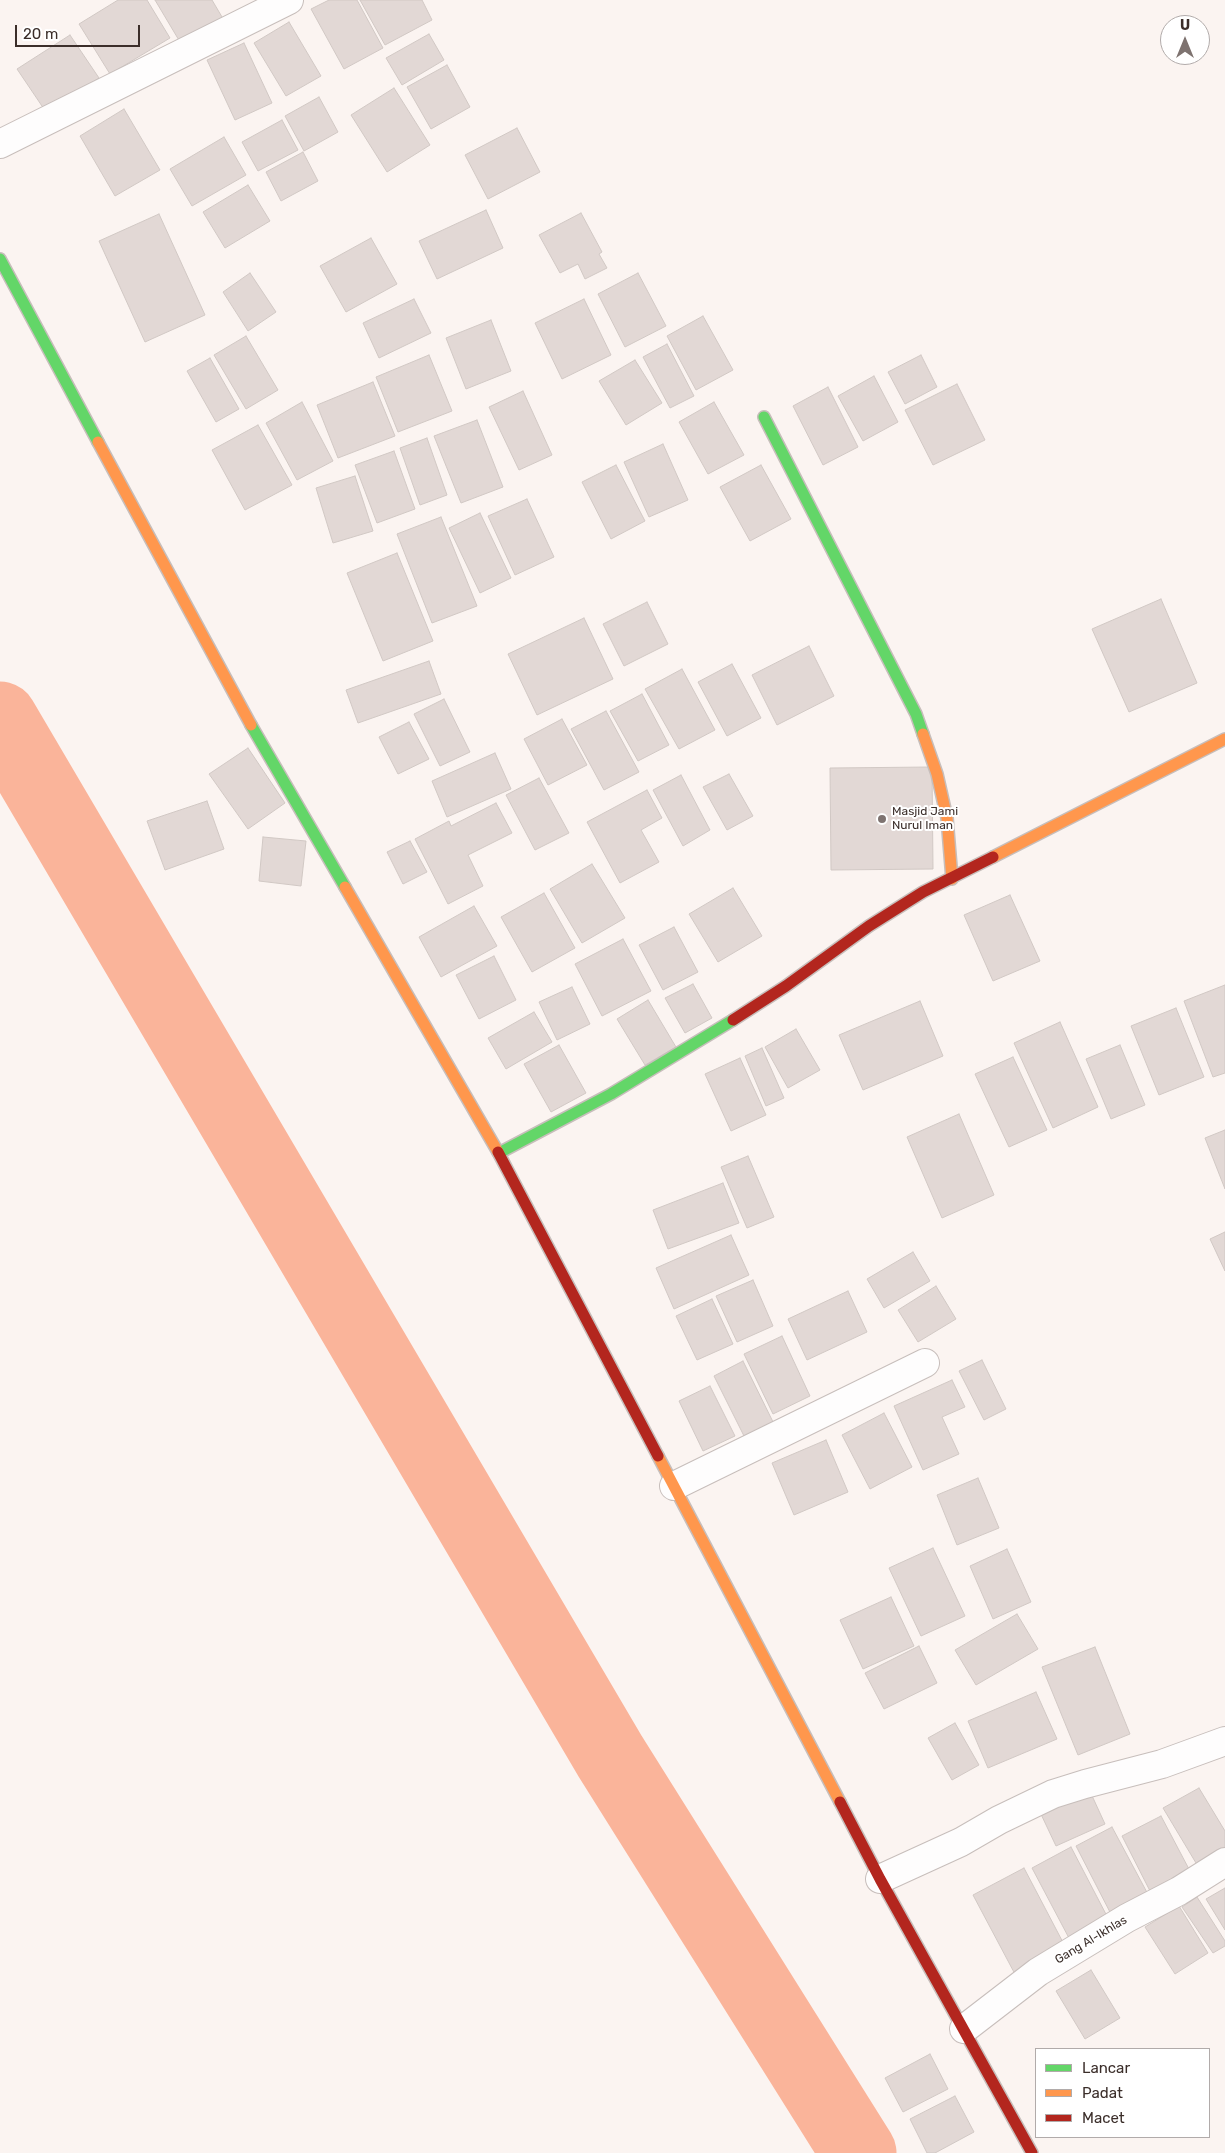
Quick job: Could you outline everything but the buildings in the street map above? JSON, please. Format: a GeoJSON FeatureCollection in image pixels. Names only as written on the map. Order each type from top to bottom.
{"type":"FeatureCollection","features":[{"type":"Feature","properties":{"kind":"street"},"geometry":{"type":"LineString","coordinates":[[0,144],[289,0]]}},
{"type":"Feature","properties":{"kind":"street"},"geometry":{"type":"LineString","coordinates":[[0,259],[226,682],[499,1153],[880,1879],[1032,2153]]}},
{"type":"Feature","properties":{"kind":"street"},"geometry":{"type":"LineString","coordinates":[[764,417],[916,714],[936,774],[947,818],[952,879]]}},
{"type":"Feature","properties":{"kind":"street"},"geometry":{"type":"LineString","coordinates":[[499,1153],[611,1094],[694,1045],[786,986],[869,926],[923,892],[952,879],[1225,739]]}},
{"type":"Feature","properties":{"kind":"street"},"geometry":{"type":"LineString","coordinates":[[674,1486],[926,1362]]}},
{"type":"Feature","properties":{"kind":"street"},"geometry":{"type":"LineString","coordinates":[[880,1879],[961,1842],[1053,1794],[1162,1764],[1225,1741]]}},
{"type":"Feature","properties":{"kind":"street","name":"Gang Al-Ikhlas"},"geometry":{"type":"LineString","coordinates":[[964,2029],[1038,1972],[1127,1918],[1179,1891],[1225,1862]]}},
{"type":"Feature","properties":{"kind":"waterway"},"geometry":{"type":"LineString","coordinates":[[0,719],[610,1756],[859,2153]]}},
{"type":"Feature","properties":{"kind":"traffic: fast"},"geometry":{"type":"LineString","coordinates":[[0,259],[98,442]]}},
{"type":"Feature","properties":{"kind":"traffic: fast"},"geometry":{"type":"LineString","coordinates":[[764,417],[916,714],[923,734]]}},
{"type":"Feature","properties":{"kind":"traffic: fast"},"geometry":{"type":"LineString","coordinates":[[251,725],[345,887]]}},
{"type":"Feature","properties":{"kind":"traffic: fast"},"geometry":{"type":"LineString","coordinates":[[499,1153],[611,1094],[733,1020]]}},
{"type":"Feature","properties":{"kind":"traffic: slow"},"geometry":{"type":"LineString","coordinates":[[98,442],[251,725]]}},
{"type":"Feature","properties":{"kind":"traffic: slow"},"geometry":{"type":"LineString","coordinates":[[923,734],[937,774],[947,818],[952,879]]}},
{"type":"Feature","properties":{"kind":"traffic: slow"},"geometry":{"type":"LineString","coordinates":[[993,857],[1225,739]]}},
{"type":"Feature","properties":{"kind":"traffic: slow"},"geometry":{"type":"LineString","coordinates":[[345,887],[498,1152]]}},
{"type":"Feature","properties":{"kind":"traffic: slow"},"geometry":{"type":"LineString","coordinates":[[658,1456],[840,1802]]}},
{"type":"Feature","properties":{"kind":"traffic: jam"},"geometry":{"type":"LineString","coordinates":[[733,1020],[786,986],[869,926],[923,892],[993,857]]}},
{"type":"Feature","properties":{"kind":"traffic: jam"},"geometry":{"type":"LineString","coordinates":[[498,1152],[658,1456]]}},
{"type":"Feature","properties":{"kind":"traffic: jam"},"geometry":{"type":"LineString","coordinates":[[840,1802],[880,1879],[1032,2153]]}},
{"type":"Feature","properties":{"kind":"place","name":"Masjid Jami Nurul Iman"},"geometry":{"type":"Point","coordinates":[882,819]}}]}
